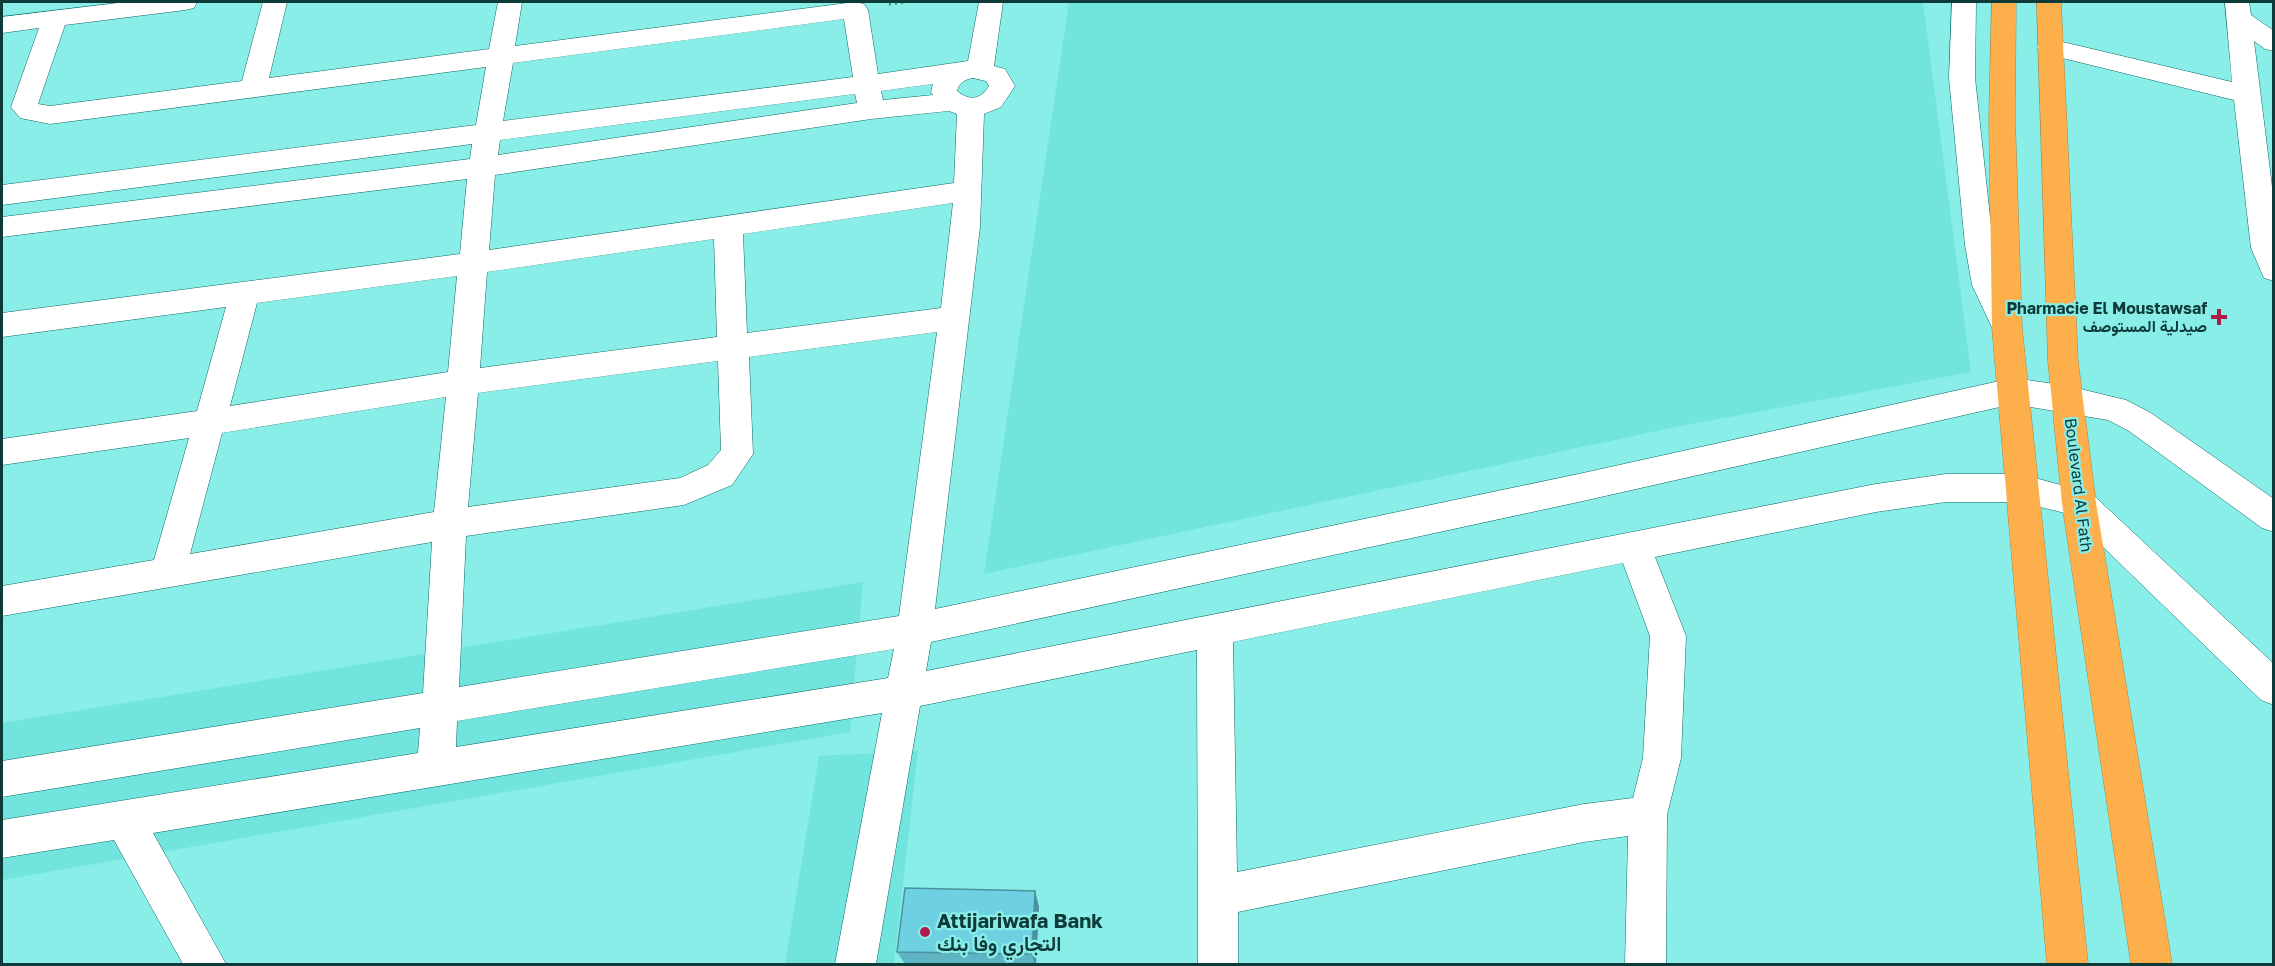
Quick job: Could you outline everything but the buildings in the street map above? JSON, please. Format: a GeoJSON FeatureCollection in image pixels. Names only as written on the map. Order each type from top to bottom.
{"type":"FeatureCollection","features":[{"type":"Feature","properties":{"kind":"highway"},"geometry":{"type":"LineString","coordinates":[[2004,2],[2002,119],[2007,328],[2020,488],[2068,964]]}},
{"type":"Feature","properties":{"kind":"highway","name":"Boulevard Al Fath"},"geometry":{"type":"LineString","coordinates":[[2049,2],[2062,337],[2079,503],[2152,964]]}},
{"type":"Feature","properties":{"kind":"street"},"geometry":{"type":"LineString","coordinates":[[2,25],[157,3],[185,2]]}},
{"type":"Feature","properties":{"kind":"street"},"geometry":{"type":"LineString","coordinates":[[253,88],[275,2]]}},
{"type":"Feature","properties":{"kind":"street"},"geometry":{"type":"LineString","coordinates":[[435,770],[450,524],[482,167],[510,2]]}},
{"type":"Feature","properties":{"kind":"street"},"geometry":{"type":"LineString","coordinates":[[970,70],[992,2]]}},
{"type":"Feature","properties":{"kind":"street"},"geometry":{"type":"LineString","coordinates":[[1964,2],[1962,78],[1979,245],[1987,285],[2007,328]]}},
{"type":"Feature","properties":{"kind":"street"},"geometry":{"type":"LineString","coordinates":[[55,18],[24,107],[29,112],[50,115],[502,55],[750,12],[855,10],[869,97]]}},
{"type":"Feature","properties":{"kind":"street"},"geometry":{"type":"LineString","coordinates":[[2238,10],[2274,43]]}},
{"type":"Feature","properties":{"kind":"street"},"geometry":{"type":"LineString","coordinates":[[2238,10],[2247,94],[2264,175],[2271,254]]}},
{"type":"Feature","properties":{"kind":"street"},"geometry":{"type":"LineString","coordinates":[[2050,47],[2247,94]]}},
{"type":"Feature","properties":{"kind":"street"},"geometry":{"type":"LineString","coordinates":[[856,964],[915,629],[966,227],[968,190],[961,105],[944,92],[952,76],[970,70]]}},
{"type":"Feature","properties":{"kind":"street"},"geometry":{"type":"LineString","coordinates":[[2,195],[489,133],[869,97],[961,105],[990,103],[1001,93],[1001,80],[996,75],[970,70],[869,97],[482,167],[2,227]]}},
{"type":"Feature","properties":{"kind":"street"},"geometry":{"type":"LineString","coordinates":[[2,325],[475,263],[968,190]]}},
{"type":"Feature","properties":{"kind":"street"},"geometry":{"type":"LineString","coordinates":[[2,601],[450,524],[684,491],[720,475],[737,454],[728,226]]}},
{"type":"Feature","properties":{"kind":"street"},"geometry":{"type":"LineString","coordinates":[[168,572],[245,293]]}},
{"type":"Feature","properties":{"kind":"street"},"geometry":{"type":"LineString","coordinates":[[2,452],[464,382],[955,318]]}},
{"type":"Feature","properties":{"kind":"street"},"geometry":{"type":"LineString","coordinates":[[2,779],[915,629],[1583,487],[2013,391],[2115,409],[2140,422],[2274,518]]}},
{"type":"Feature","properties":{"kind":"street"},"geometry":{"type":"LineString","coordinates":[[2,839],[904,692],[1876,498],[1946,488],[2020,488],[2079,503],[2274,688]]}},
{"type":"Feature","properties":{"kind":"street"},"geometry":{"type":"LineString","coordinates":[[1634,547],[1668,636],[1662,758],[1648,815],[1646,964]]}},
{"type":"Feature","properties":{"kind":"street"},"geometry":{"type":"LineString","coordinates":[[1215,630],[1218,964]]}},
{"type":"Feature","properties":{"kind":"street"},"geometry":{"type":"LineString","coordinates":[[1218,896],[1584,823],[1648,815]]}},
{"type":"Feature","properties":{"kind":"street"},"geometry":{"type":"LineString","coordinates":[[124,819],[205,964]]}},
{"type":"Feature","properties":{"kind":"shaded area"},"geometry":{"type":"Polygon","coordinates":[[[1069,2],[1923,2],[1971,372],[1681,426],[984,574],[1069,2]]]}},
{"type":"Feature","properties":{"kind":"shaded area"},"geometry":{"type":"Polygon","coordinates":[[[863,582],[850,732],[2,880],[2,723],[863,582]]]}},
{"type":"Feature","properties":{"kind":"shaded area"},"geometry":{"type":"Polygon","coordinates":[[[918,751],[894,964],[785,964],[819,756],[918,751]]]}},
{"type":"Feature","properties":{"kind":"place","name":"Pharmacie El Moustawsaf صيدلية المستوصف"},"geometry":{"type":"Point","coordinates":[2219,317]}},
{"type":"Feature","properties":{"kind":"place","name":"Attijariwafa Bank التجاري وفا بنك"},"geometry":{"type":"Point","coordinates":[925,932]}}]}
